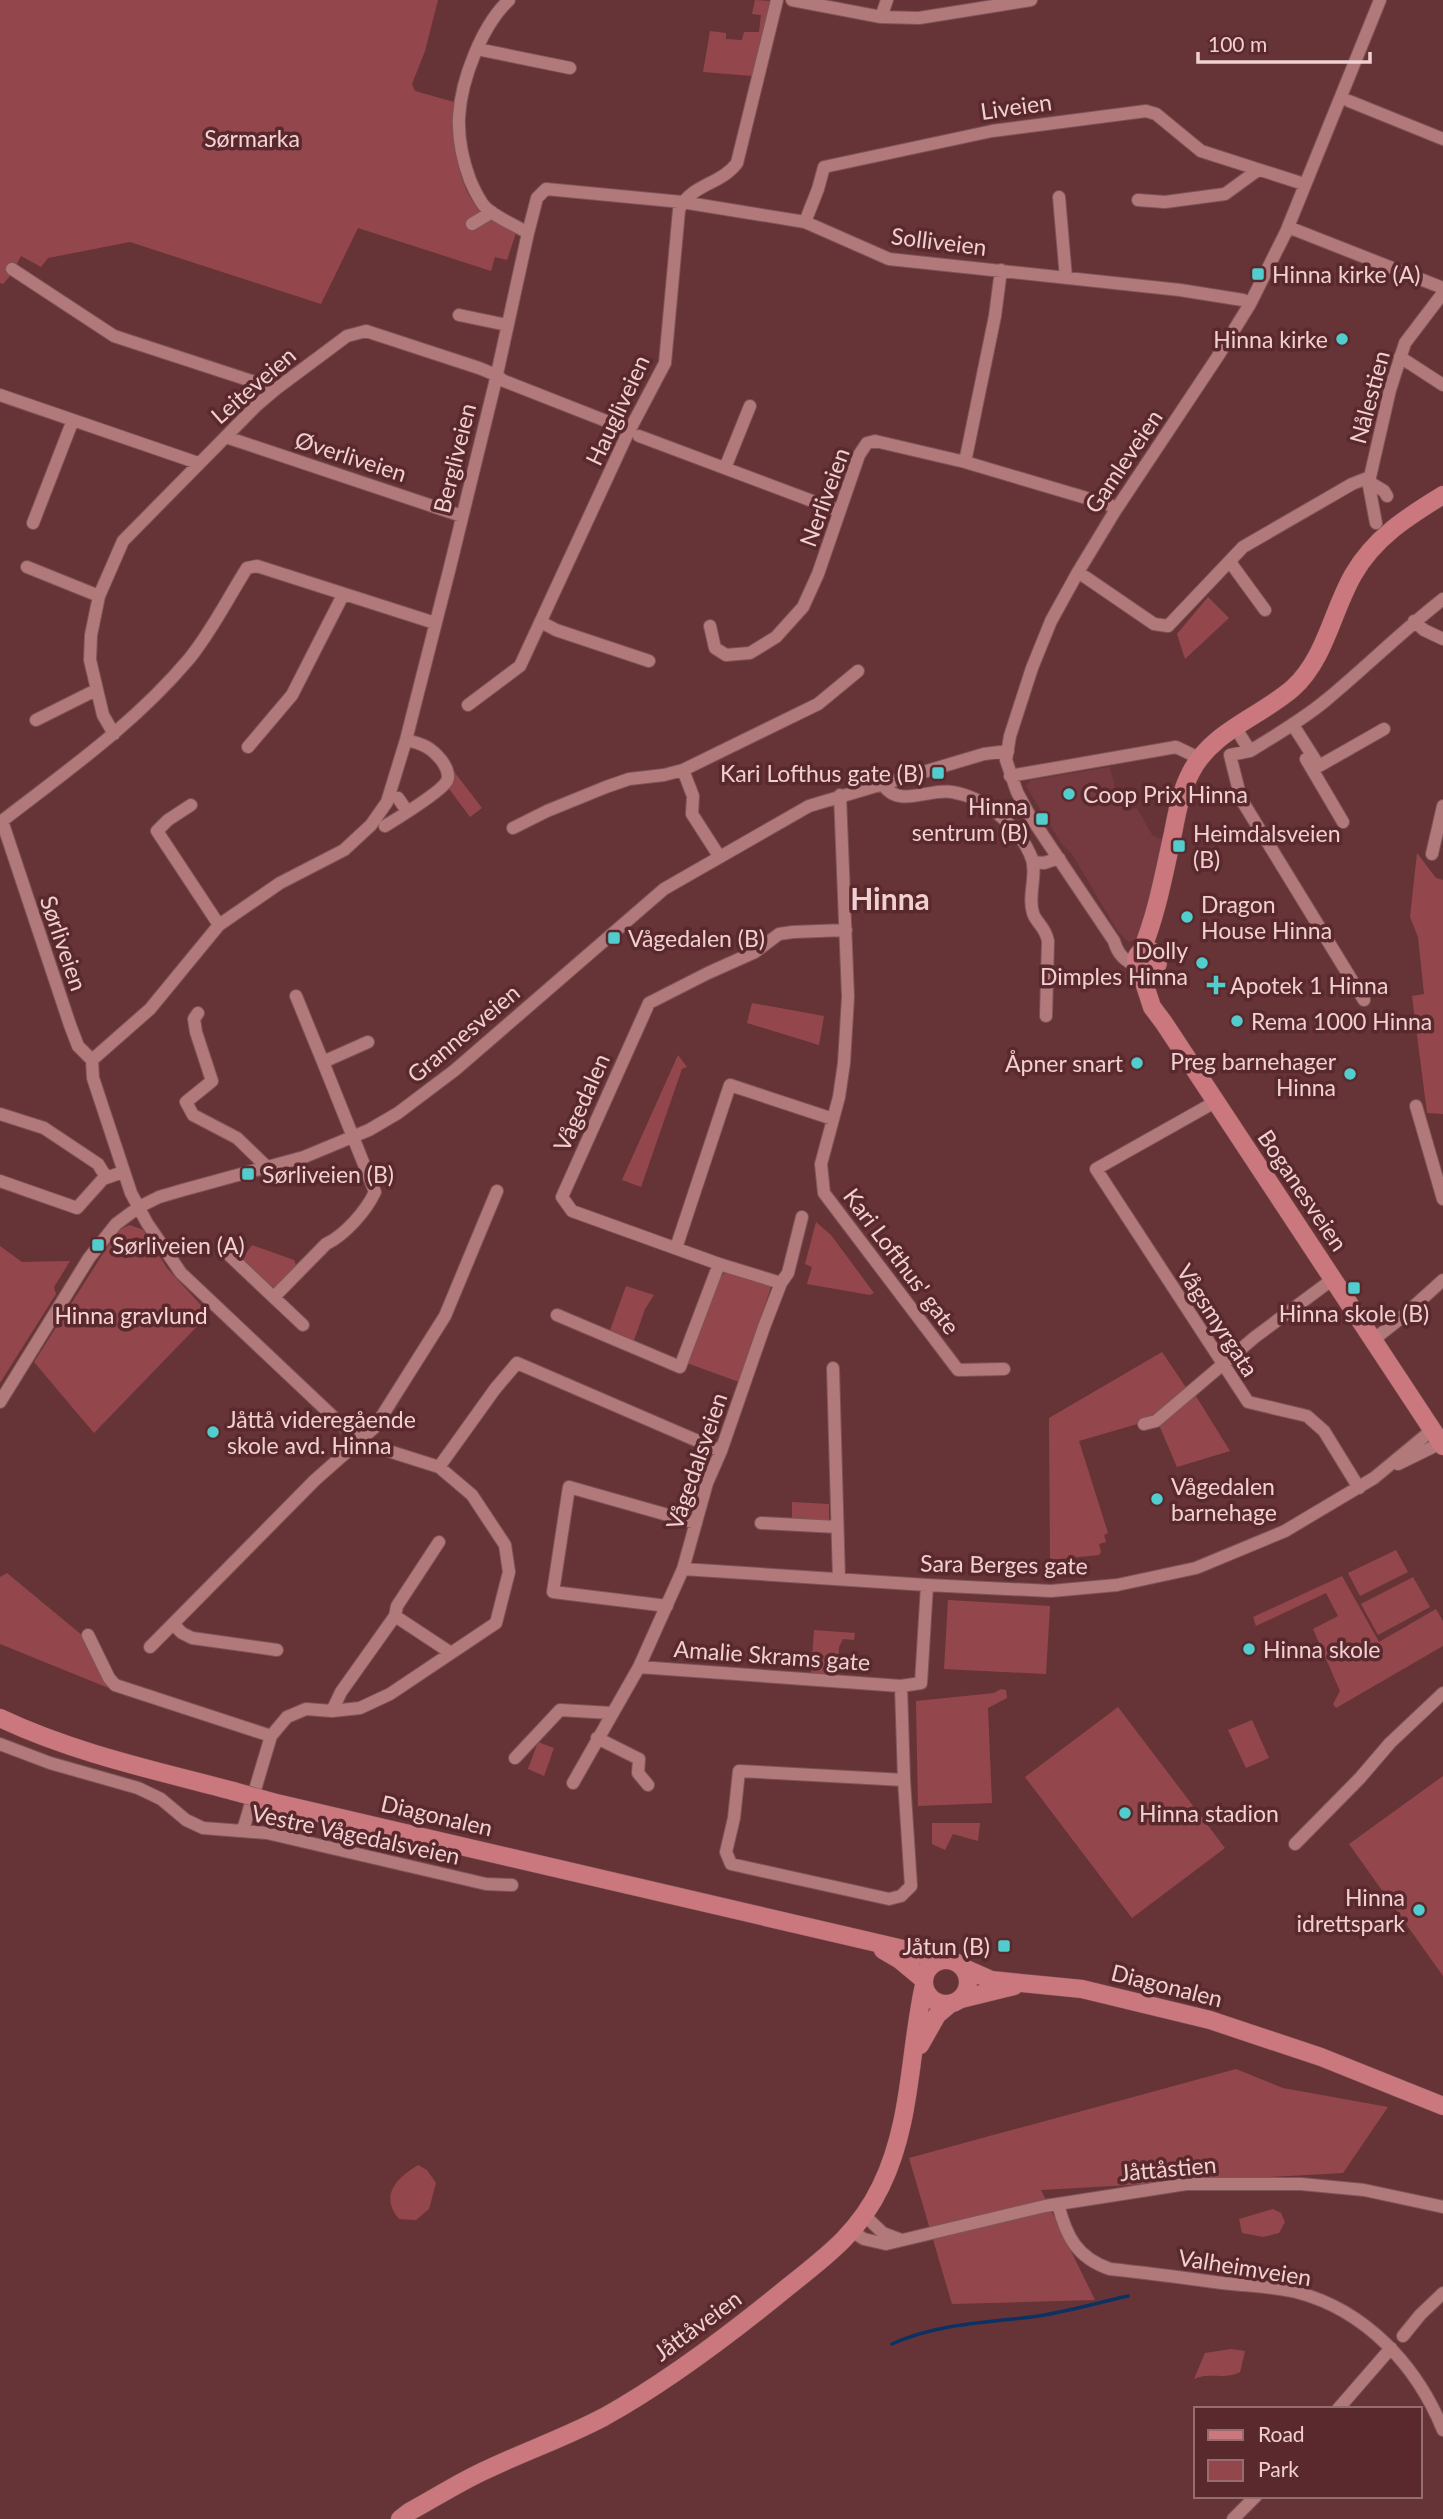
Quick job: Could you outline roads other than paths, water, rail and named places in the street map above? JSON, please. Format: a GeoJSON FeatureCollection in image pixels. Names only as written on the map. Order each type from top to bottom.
{"type":"FeatureCollection","features":[{"type":"Feature","properties":{"kind":"main road"},"geometry":{"type":"LineString","coordinates":[[1145,961],[1181,794],[1199,758],[1216,741],[1281,697],[1304,677],[1319,652],[1353,576],[1372,547],[1396,525],[1443,495]]}},
{"type":"Feature","properties":{"kind":"main road","name":"Boganesveien"},"geometry":{"type":"LineString","coordinates":[[1145,961],[1156,988],[1164,1023],[1439,1440]]}},
{"type":"Feature","properties":{"kind":"main road","name":"Diagonalen"},"geometry":{"type":"LineString","coordinates":[[0,1718],[80,1751],[272,1802],[903,1949],[939,1961]]}},
{"type":"Feature","properties":{"kind":"main road","name":"Diagonalen"},"geometry":{"type":"LineString","coordinates":[[868,1942],[900,1960],[924,1982]]}},
{"type":"Feature","properties":{"kind":"main road"},"geometry":{"type":"LineString","coordinates":[[939,1961],[952,1961],[964,1968],[968,1988],[956,2001],[938,2003],[932,2000],[924,1982],[928,1969],[939,1961]]}},
{"type":"Feature","properties":{"kind":"main road","name":"Diagonalen"},"geometry":{"type":"LineString","coordinates":[[964,1968],[991,1980],[1082,1989],[1210,2020],[1321,2057],[1443,2106]]}},
{"type":"Feature","properties":{"kind":"main road","name":"Jåttåveien"},"geometry":{"type":"LineString","coordinates":[[400,2519],[486,2470],[578,2430],[647,2391],[767,2305],[853,2232],[883,2184],[900,2140],[924,1982]]}},
{"type":"Feature","properties":{"kind":"main road","name":"Diagonalen"},"geometry":{"type":"LineString","coordinates":[[956,2001],[1027,1983]]}},
{"type":"Feature","properties":{"kind":"main road","name":"Jåttåveien"},"geometry":{"type":"LineString","coordinates":[[913,2068],[923,2036],[937,2015],[956,2001]]}},
{"type":"Feature","properties":{"kind":"street"},"geometry":{"type":"LineString","coordinates":[[509,0],[493,19],[477,49],[464,89],[459,130],[472,186],[487,208],[528,233]]}},
{"type":"Feature","properties":{"kind":"street"},"geometry":{"type":"LineString","coordinates":[[682,202],[685,197],[731,170],[737,163],[777,0]]}},
{"type":"Feature","properties":{"kind":"street"},"geometry":{"type":"LineString","coordinates":[[792,0],[881,17],[919,18],[1031,0]]}},
{"type":"Feature","properties":{"kind":"street"},"geometry":{"type":"LineString","coordinates":[[881,17],[887,0]]}},
{"type":"Feature","properties":{"kind":"street","name":"Gamleveien"},"geometry":{"type":"LineString","coordinates":[[1145,961],[1114,941],[1030,816],[1010,776],[1006,760],[1010,736],[1032,668],[1051,621],[1078,572],[1250,304],[1288,227],[1380,0]]}},
{"type":"Feature","properties":{"kind":"street"},"geometry":{"type":"LineString","coordinates":[[477,49],[570,68]]}},
{"type":"Feature","properties":{"kind":"street"},"geometry":{"type":"LineString","coordinates":[[1349,101],[1443,139]]}},
{"type":"Feature","properties":{"kind":"street","name":"Liveien"},"geometry":{"type":"LineString","coordinates":[[805,222],[824,167],[957,137],[1146,111],[1156,114],[1201,151],[1304,184]]}},
{"type":"Feature","properties":{"kind":"street"},"geometry":{"type":"LineString","coordinates":[[1138,200],[1165,202],[1225,194],[1258,170]]}},
{"type":"Feature","properties":{"kind":"street","name":"Solliveien"},"geometry":{"type":"LineString","coordinates":[[546,189],[682,202],[805,222],[889,259],[1180,290],[1243,300],[1250,304]]}},
{"type":"Feature","properties":{"kind":"street","name":"Bergliveien"},"geometry":{"type":"LineString","coordinates":[[92,1060],[150,1009],[219,925],[280,883],[344,850],[371,825],[387,802],[407,740],[496,375],[499,326],[537,198],[546,189]]}},
{"type":"Feature","properties":{"kind":"street"},"geometry":{"type":"LineString","coordinates":[[1059,197],[1066,278]]}},
{"type":"Feature","properties":{"kind":"street","name":"Haugliveien"},"geometry":{"type":"LineString","coordinates":[[468,705],[520,667],[634,433],[665,363],[679,210],[682,202]]}},
{"type":"Feature","properties":{"kind":"street"},"geometry":{"type":"LineString","coordinates":[[472,224],[492,212]]}},
{"type":"Feature","properties":{"kind":"street","name":"Nålestien"},"geometry":{"type":"LineString","coordinates":[[1288,227],[1443,291],[1419,331],[1405,343],[1400,357],[1370,480],[1376,523]]}},
{"type":"Feature","properties":{"kind":"street"},"geometry":{"type":"LineString","coordinates":[[12,269],[114,336],[276,389]]}},
{"type":"Feature","properties":{"kind":"street"},"geometry":{"type":"LineString","coordinates":[[965,462],[995,316],[1001,270]]}},
{"type":"Feature","properties":{"kind":"street"},"geometry":{"type":"LineString","coordinates":[[459,316],[499,326]]}},
{"type":"Feature","properties":{"kind":"street","name":"Leiteveien"},"geometry":{"type":"LineString","coordinates":[[114,734],[103,715],[96,690],[90,660],[91,635],[99,596],[123,541],[198,463],[276,389],[347,336],[358,331],[366,331],[496,375]]}},
{"type":"Feature","properties":{"kind":"street"},"geometry":{"type":"LineString","coordinates":[[1400,357],[1443,385]]}},
{"type":"Feature","properties":{"kind":"street"},"geometry":{"type":"LineString","coordinates":[[496,375],[504,381],[634,433],[839,511]]}},
{"type":"Feature","properties":{"kind":"street"},"geometry":{"type":"LineString","coordinates":[[0,395],[198,463]]}},
{"type":"Feature","properties":{"kind":"street"},"geometry":{"type":"LineString","coordinates":[[724,468],[750,406]]}},
{"type":"Feature","properties":{"kind":"street"},"geometry":{"type":"LineString","coordinates":[[33,523],[72,420]]}},
{"type":"Feature","properties":{"kind":"street","name":"Øverliveien"},"geometry":{"type":"LineString","coordinates":[[226,437],[462,516]]}},
{"type":"Feature","properties":{"kind":"street","name":"Nerliveien"},"geometry":{"type":"LineString","coordinates":[[710,626],[715,648],[726,654],[750,653],[776,637],[803,607],[818,574],[859,455],[867,443],[875,441],[965,462],[1110,505],[1115,511]]}},
{"type":"Feature","properties":{"kind":"street"},"geometry":{"type":"LineString","coordinates":[[1078,572],[1154,624],[1169,628],[1243,547],[1268,531],[1352,484],[1370,480],[1387,496]]}},
{"type":"Feature","properties":{"kind":"street"},"geometry":{"type":"LineString","coordinates":[[1230,562],[1265,610]]}},
{"type":"Feature","properties":{"kind":"street"},"geometry":{"type":"LineString","coordinates":[[114,734],[145,706],[191,656],[247,568],[257,566],[435,623]]}},
{"type":"Feature","properties":{"kind":"street"},"geometry":{"type":"LineString","coordinates":[[27,567],[99,596]]}},
{"type":"Feature","properties":{"kind":"street"},"geometry":{"type":"LineString","coordinates":[[248,747],[292,695],[343,595]]}},
{"type":"Feature","properties":{"kind":"street"},"geometry":{"type":"LineString","coordinates":[[1364,1000],[1241,799],[1230,755],[1250,751],[1291,727],[1443,599]]}},
{"type":"Feature","properties":{"kind":"street"},"geometry":{"type":"LineString","coordinates":[[1414,621],[1424,630],[1443,639]]}},
{"type":"Feature","properties":{"kind":"street"},"geometry":{"type":"LineString","coordinates":[[541,622],[556,630],[649,661]]}},
{"type":"Feature","properties":{"kind":"street"},"geometry":{"type":"LineString","coordinates":[[513,828],[612,784],[683,770],[818,704],[858,671]]}},
{"type":"Feature","properties":{"kind":"street"},"geometry":{"type":"LineString","coordinates":[[36,720],[96,690]]}},
{"type":"Feature","properties":{"kind":"street"},"geometry":{"type":"LineString","coordinates":[[1235,727],[1250,751]]}},
{"type":"Feature","properties":{"kind":"street"},"geometry":{"type":"LineString","coordinates":[[1291,727],[1319,766],[1384,729]]}},
{"type":"Feature","properties":{"kind":"street"},"geometry":{"type":"LineString","coordinates":[[1291,727],[1343,822]]}},
{"type":"Feature","properties":{"kind":"street","name":"Sørliveien"},"geometry":{"type":"LineString","coordinates":[[114,734],[2,821],[78,1046],[92,1060],[93,1078],[123,1172],[139,1207],[181,1273],[360,1442]]}},
{"type":"Feature","properties":{"kind":"street"},"geometry":{"type":"LineString","coordinates":[[385,826],[443,786],[448,775],[447,768],[433,749],[407,740]]}},
{"type":"Feature","properties":{"kind":"street"},"geometry":{"type":"LineString","coordinates":[[1010,776],[1176,747],[1199,758]]}},
{"type":"Feature","properties":{"kind":"street","name":"Grannesveien"},"geometry":{"type":"LineString","coordinates":[[0,1402],[89,1258],[116,1224],[139,1207],[183,1190],[304,1157],[354,1137],[398,1113],[455,1070],[664,889],[788,816],[883,783],[984,754],[1007,751]]}},
{"type":"Feature","properties":{"kind":"street"},"geometry":{"type":"LineString","coordinates":[[683,770],[693,796],[692,814],[719,856]]}},
{"type":"Feature","properties":{"kind":"street"},"geometry":{"type":"LineString","coordinates":[[883,783],[887,791],[895,796],[950,791],[973,798],[1008,823],[1025,844],[1033,862],[1032,914],[1046,930],[1048,941],[1046,1016]]}},
{"type":"Feature","properties":{"kind":"street","name":"Kari Lofthus' gate"},"geometry":{"type":"LineString","coordinates":[[840,796],[847,1030],[839,1097],[821,1164],[824,1193],[958,1370],[1004,1369]]}},
{"type":"Feature","properties":{"kind":"street"},"geometry":{"type":"LineString","coordinates":[[398,798],[407,811]]}},
{"type":"Feature","properties":{"kind":"street"},"geometry":{"type":"LineString","coordinates":[[191,805],[157,831],[219,925]]}},
{"type":"Feature","properties":{"kind":"street"},"geometry":{"type":"LineString","coordinates":[[1432,854],[1443,806]]}},
{"type":"Feature","properties":{"kind":"street"},"geometry":{"type":"LineString","coordinates":[[1033,862],[1044,863],[1059,858]]}},
{"type":"Feature","properties":{"kind":"street","name":"Vågedalen"},"geometry":{"type":"LineString","coordinates":[[781,1283],[719,1264],[572,1211],[562,1196],[646,1007],[659,996],[755,952],[779,934],[846,930]]}},
{"type":"Feature","properties":{"kind":"street"},"geometry":{"type":"LineString","coordinates":[[274,1297],[326,1244],[335,1239],[370,1202],[375,1192],[296,996]]}},
{"type":"Feature","properties":{"kind":"street"},"geometry":{"type":"LineString","coordinates":[[198,1013],[194,1019],[196,1032],[212,1081],[186,1102],[193,1115],[234,1136],[267,1167]]}},
{"type":"Feature","properties":{"kind":"street"},"geometry":{"type":"LineString","coordinates":[[323,1062],[368,1042]]}},
{"type":"Feature","properties":{"kind":"street"},"geometry":{"type":"LineString","coordinates":[[676,1248],[730,1085],[833,1119]]}},
{"type":"Feature","properties":{"kind":"street","name":"Vågsmyrgata"},"geometry":{"type":"LineString","coordinates":[[1215,1102],[1096,1169],[1248,1402],[1307,1416],[1324,1431],[1359,1488]]}},
{"type":"Feature","properties":{"kind":"street"},"geometry":{"type":"LineString","coordinates":[[1416,1106],[1443,1199]]}},
{"type":"Feature","properties":{"kind":"street"},"geometry":{"type":"LineString","coordinates":[[0,1114],[44,1128],[98,1164],[106,1177]]}},
{"type":"Feature","properties":{"kind":"street"},"geometry":{"type":"LineString","coordinates":[[0,1181],[77,1208],[106,1177],[123,1172]]}},
{"type":"Feature","properties":{"kind":"street"},"geometry":{"type":"LineString","coordinates":[[150,1647],[315,1480],[375,1427],[445,1315],[497,1191]]}},
{"type":"Feature","properties":{"kind":"street","name":"Vågedalsveien"},"geometry":{"type":"LineString","coordinates":[[573,1783],[639,1667],[682,1569],[707,1483],[781,1283],[788,1273],[802,1217]]}},
{"type":"Feature","properties":{"kind":"street"},"geometry":{"type":"LineString","coordinates":[[230,1256],[303,1325]]}},
{"type":"Feature","properties":{"kind":"street"},"geometry":{"type":"LineString","coordinates":[[557,1315],[680,1367],[719,1264]]}},
{"type":"Feature","properties":{"kind":"street","name":"Boganesveien"},"geometry":{"type":"LineString","coordinates":[[1144,1424],[1156,1421],[1255,1337],[1333,1279]]}},
{"type":"Feature","properties":{"kind":"street"},"geometry":{"type":"LineString","coordinates":[[1373,1340],[1443,1280]]}},
{"type":"Feature","properties":{"kind":"street"},"geometry":{"type":"LineString","coordinates":[[439,1467],[517,1363],[721,1451]]}},
{"type":"Feature","properties":{"kind":"street"},"geometry":{"type":"LineString","coordinates":[[833,1368],[839,1578]]}},
{"type":"Feature","properties":{"kind":"street","name":"Sara Berges gate"},"geometry":{"type":"LineString","coordinates":[[682,1569],[1051,1591],[1117,1585],[1196,1568],[1285,1531],[1359,1488],[1382,1471],[1439,1440]]}},
{"type":"Feature","properties":{"kind":"street"},"geometry":{"type":"LineString","coordinates":[[243,1830],[271,1736],[277,1727],[296,1712],[306,1709],[332,1711],[360,1708],[390,1694],[496,1623],[509,1572],[505,1545],[477,1502],[446,1470],[360,1442]]}},
{"type":"Feature","properties":{"kind":"street"},"geometry":{"type":"LineString","coordinates":[[667,1606],[553,1592],[569,1487],[696,1523]]}},
{"type":"Feature","properties":{"kind":"street"},"geometry":{"type":"LineString","coordinates":[[761,1523],[837,1527]]}},
{"type":"Feature","properties":{"kind":"street"},"geometry":{"type":"LineString","coordinates":[[332,1711],[341,1692],[395,1616],[397,1606],[439,1542]]}},
{"type":"Feature","properties":{"kind":"street"},"geometry":{"type":"LineString","coordinates":[[904,1780],[739,1771],[734,1818],[726,1852],[732,1864],[889,1899],[901,1896],[911,1886],[901,1686],[922,1683],[927,1585]]}},
{"type":"Feature","properties":{"kind":"street"},"geometry":{"type":"LineString","coordinates":[[395,1616],[452,1653]]}},
{"type":"Feature","properties":{"kind":"street"},"geometry":{"type":"LineString","coordinates":[[173,1624],[192,1638],[277,1650]]}},
{"type":"Feature","properties":{"kind":"street"},"geometry":{"type":"LineString","coordinates":[[88,1635],[115,1685],[271,1736]]}},
{"type":"Feature","properties":{"kind":"street","name":"Amalie Skrams gate"},"geometry":{"type":"LineString","coordinates":[[639,1667],[901,1686]]}},
{"type":"Feature","properties":{"kind":"street"},"geometry":{"type":"LineString","coordinates":[[1295,1843],[1360,1778],[1390,1743],[1443,1693]]}},
{"type":"Feature","properties":{"kind":"street"},"geometry":{"type":"LineString","coordinates":[[515,1758],[560,1710],[611,1713]]}},
{"type":"Feature","properties":{"kind":"street"},"geometry":{"type":"LineString","coordinates":[[597,1738],[639,1759],[638,1773],[648,1785]]}},
{"type":"Feature","properties":{"kind":"street","name":"Vestre Vågedalsveien"},"geometry":{"type":"LineString","coordinates":[[0,1744],[50,1763],[138,1788],[203,1828],[243,1830],[294,1839],[486,1884],[512,1885]]}},
{"type":"Feature","properties":{"kind":"street","name":"Jåttåstien"},"geometry":{"type":"LineString","coordinates":[[853,2232],[878,2244],[886,2244],[1058,2204],[1186,2184],[1263,2183],[1364,2190],[1443,2207]]}},
{"type":"Feature","properties":{"kind":"street","name":"Valheimveien"},"geometry":{"type":"LineString","coordinates":[[1058,2204],[1069,2240],[1086,2258],[1098,2265],[1110,2269],[1281,2289],[1299,2293],[1350,2314],[1391,2348],[1424,2390],[1443,2430]]}},
{"type":"Feature","properties":{"kind":"street"},"geometry":{"type":"LineString","coordinates":[[865,2216],[883,2233],[900,2239]]}},
{"type":"Feature","properties":{"kind":"street"},"geometry":{"type":"LineString","coordinates":[[1403,2336],[1443,2293]]}},
{"type":"Feature","properties":{"kind":"street"},"geometry":{"type":"LineString","coordinates":[[1340,2407],[1391,2348]]}},
{"type":"Feature","properties":{"kind":"street"},"geometry":{"type":"LineString","coordinates":[[1233,2519],[1254,2498]]}},
{"type":"Feature","properties":{"kind":"waterway"},"geometry":{"type":"LineString","coordinates":[[892,2344],[942,2328],[1043,2315],[1128,2296]]}},
{"type":"Feature","properties":{"kind":"place","name":"Hinna kirke (A)"},"geometry":{"type":"Point","coordinates":[1258,274]}},
{"type":"Feature","properties":{"kind":"place","name":"Hinna kirke"},"geometry":{"type":"Point","coordinates":[1342,339]}},
{"type":"Feature","properties":{"kind":"place","name":"Kari Lofthus gate (B)"},"geometry":{"type":"Point","coordinates":[938,773]}},
{"type":"Feature","properties":{"kind":"place","name":"Coop Prix Hinna"},"geometry":{"type":"Point","coordinates":[1069,794]}},
{"type":"Feature","properties":{"kind":"place","name":"Hinna sentrum (B)"},"geometry":{"type":"Point","coordinates":[1042,819]}},
{"type":"Feature","properties":{"kind":"place","name":"Heimdalsveien (B)"},"geometry":{"type":"Point","coordinates":[1179,846]}},
{"type":"Feature","properties":{"kind":"place","name":"Dragon House Hinna"},"geometry":{"type":"Point","coordinates":[1187,917]}},
{"type":"Feature","properties":{"kind":"place","name":"Vågedalen (B)"},"geometry":{"type":"Point","coordinates":[614,938]}},
{"type":"Feature","properties":{"kind":"place","name":"Dolly Dimples Hinna"},"geometry":{"type":"Point","coordinates":[1202,963]}},
{"type":"Feature","properties":{"kind":"place","name":"Apotek 1 Hinna"},"geometry":{"type":"Point","coordinates":[1216,985]}},
{"type":"Feature","properties":{"kind":"place","name":"Rema 1000 Hinna"},"geometry":{"type":"Point","coordinates":[1237,1021]}},
{"type":"Feature","properties":{"kind":"place","name":"Åpner snart"},"geometry":{"type":"Point","coordinates":[1137,1063]}},
{"type":"Feature","properties":{"kind":"place","name":"Preg barnehager Hinna"},"geometry":{"type":"Point","coordinates":[1350,1074]}},
{"type":"Feature","properties":{"kind":"place","name":"Sørliveien (B)"},"geometry":{"type":"Point","coordinates":[248,1174]}},
{"type":"Feature","properties":{"kind":"place","name":"Sørliveien (A)"},"geometry":{"type":"Point","coordinates":[98,1245]}},
{"type":"Feature","properties":{"kind":"place","name":"Hinna skole (B)"},"geometry":{"type":"Point","coordinates":[1354,1288]}},
{"type":"Feature","properties":{"kind":"place","name":"Jåttå videregående skole avd. Hinna"},"geometry":{"type":"Point","coordinates":[213,1432]}},
{"type":"Feature","properties":{"kind":"place","name":"Vågedalen barnehage"},"geometry":{"type":"Point","coordinates":[1157,1499]}},
{"type":"Feature","properties":{"kind":"place","name":"Hinna skole"},"geometry":{"type":"Point","coordinates":[1249,1649]}},
{"type":"Feature","properties":{"kind":"place","name":"Hinna stadion"},"geometry":{"type":"Point","coordinates":[1125,1813]}},
{"type":"Feature","properties":{"kind":"place","name":"Hinna idrettspark"},"geometry":{"type":"Point","coordinates":[1419,1910]}},
{"type":"Feature","properties":{"kind":"place","name":"Jåtun (B)"},"geometry":{"type":"Point","coordinates":[1004,1946]}},
{"type":"Feature","properties":{"kind":"district","name":"Hinna"},"geometry":{"type":"Point","coordinates":[890,898]}},
{"type":"Feature","properties":{"kind":"park label","name":"Sørmarka"},"geometry":{"type":"Point","coordinates":[252,138]}},
{"type":"Feature","properties":{"kind":"park label","name":"Hinna gravlund"},"geometry":{"type":"Point","coordinates":[131,1315]}}]}
